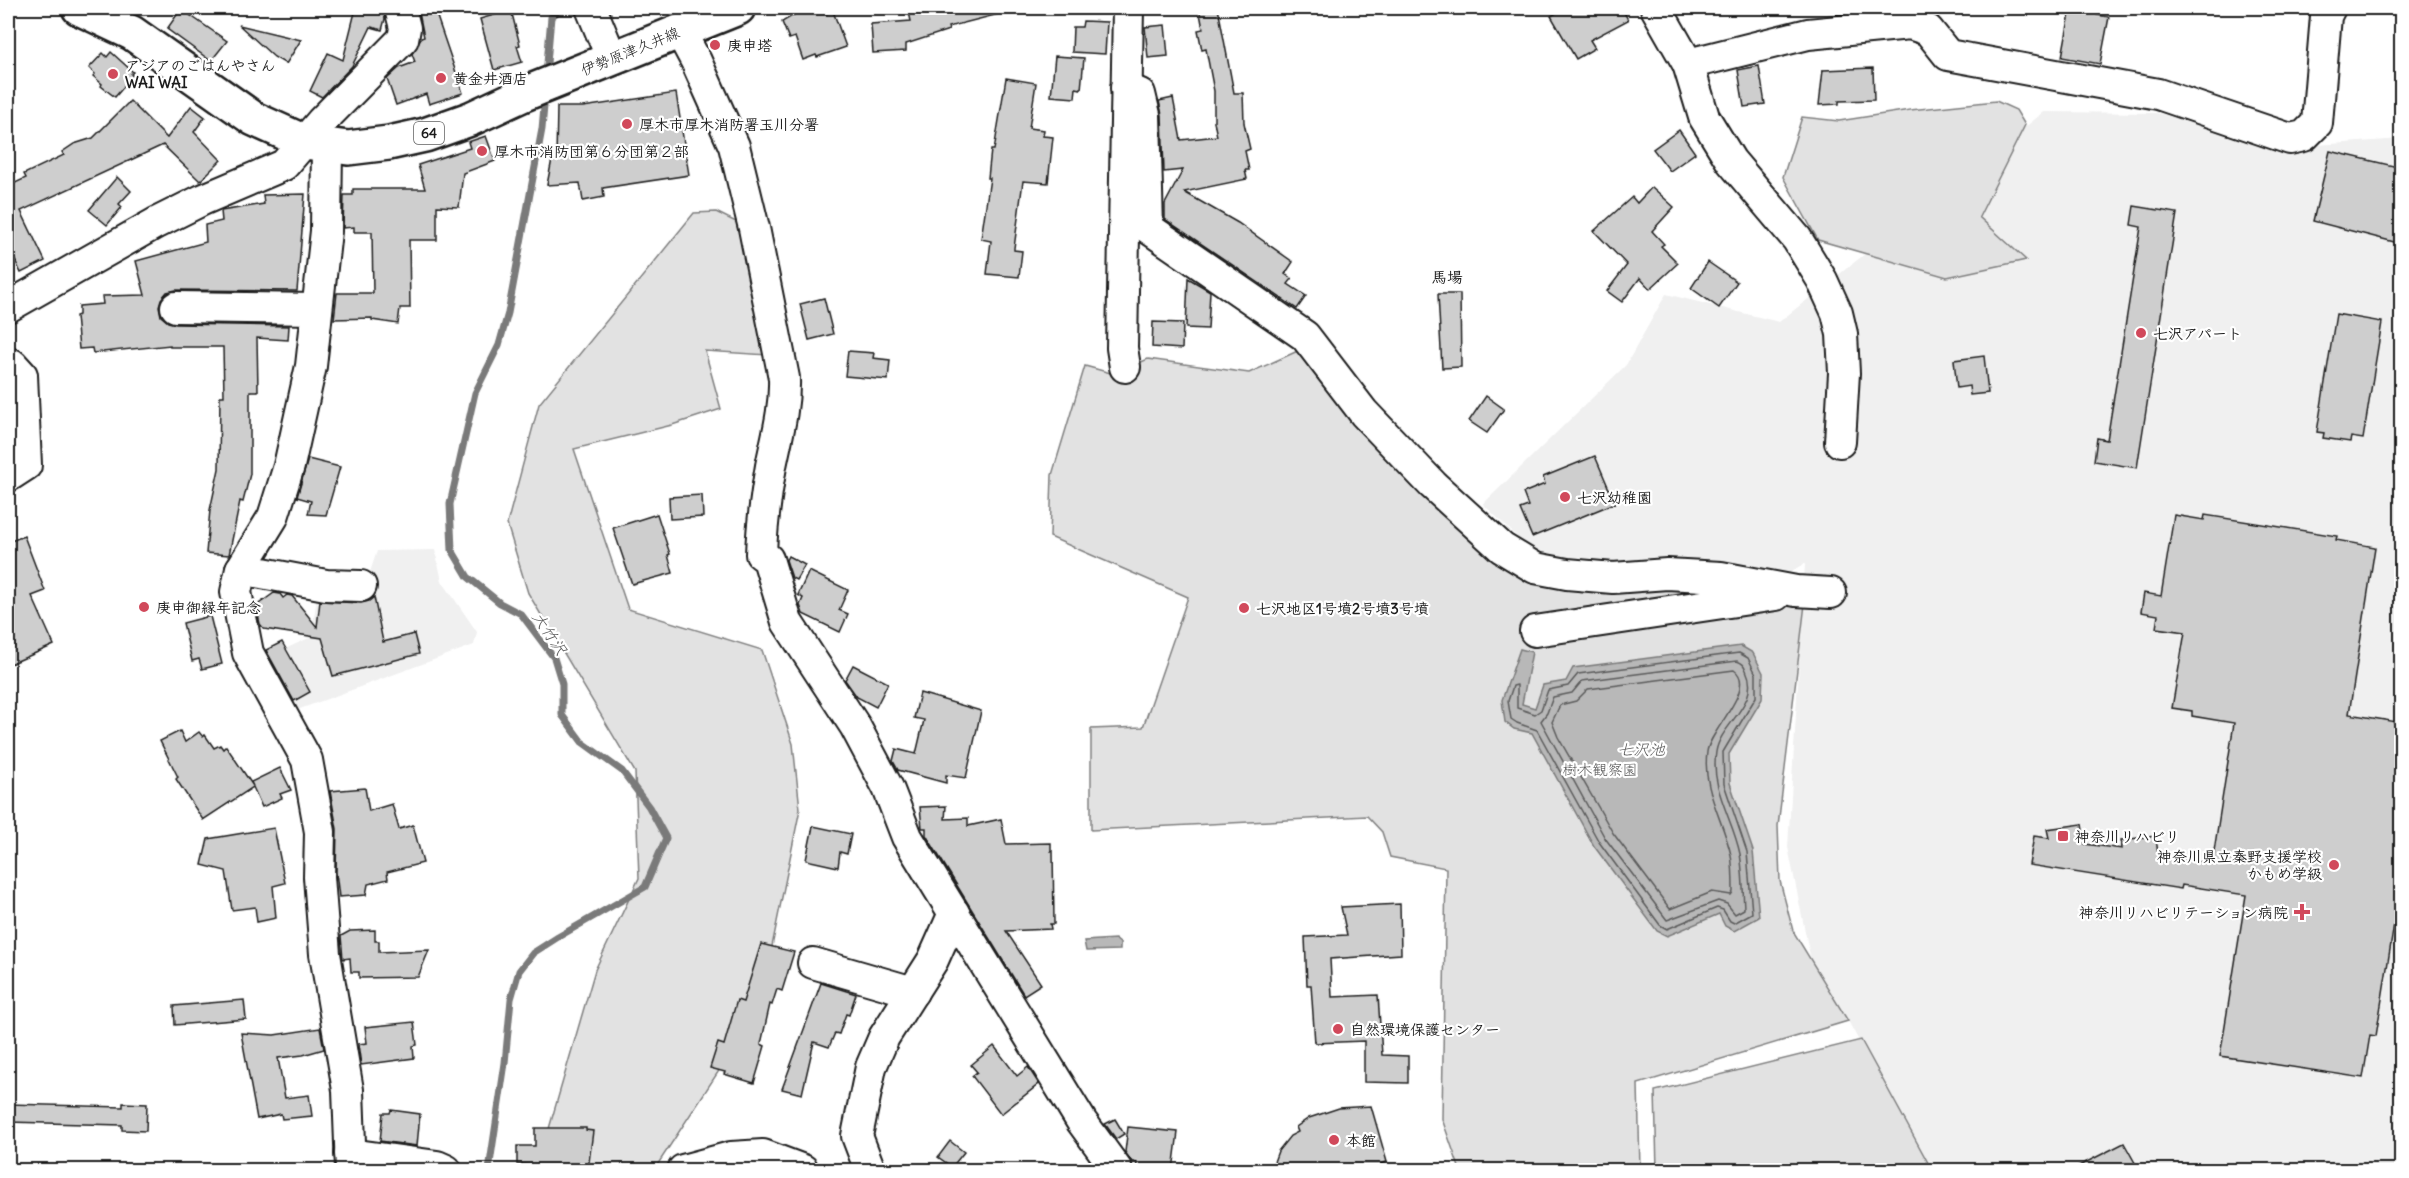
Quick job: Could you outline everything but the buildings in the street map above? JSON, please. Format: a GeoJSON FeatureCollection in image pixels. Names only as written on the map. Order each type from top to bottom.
{"type":"FeatureCollection","features":[{"type":"Feature","properties":{"kind":"main road","name":"64"},"geometry":{"type":"LineString","coordinates":[[79,8],[132,33],[255,119],[316,143]]}},
{"type":"Feature","properties":{"kind":"main road","name":"伊勢原津久井線"},"geometry":{"type":"LineString","coordinates":[[316,143],[348,148],[371,147],[424,135],[470,119],[555,81],[738,8]]}},
{"type":"Feature","properties":{"kind":"street"},"geometry":{"type":"LineString","coordinates":[[8,307],[156,223],[202,200],[284,165],[316,143],[403,39],[405,28],[400,8]]}},
{"type":"Feature","properties":{"kind":"street"},"geometry":{"type":"LineString","coordinates":[[1125,367],[1122,336],[1128,8]]}},
{"type":"Feature","properties":{"kind":"street"},"geometry":{"type":"LineString","coordinates":[[1656,8],[1688,64],[1704,117],[1731,161],[1797,239],[1822,280],[1837,313],[1842,334],[1844,373],[1840,442]]}},
{"type":"Feature","properties":{"kind":"street"},"geometry":{"type":"LineString","coordinates":[[1688,64],[1808,34],[1910,24],[1928,30],[1948,55],[2158,94],[2290,139],[2304,136],[2317,123],[2326,16],[2330,8]]}},
{"type":"Feature","properties":{"kind":"street"},"geometry":{"type":"LineString","coordinates":[[592,10],[612,59]]}},
{"type":"Feature","properties":{"kind":"street"},"geometry":{"type":"LineString","coordinates":[[680,31],[734,146],[754,228],[784,378],[785,401],[771,465],[762,524],[761,554],[768,559],[787,622],[855,726],[888,788],[907,837],[1082,1122],[1117,1170]]}},
{"type":"Feature","properties":{"kind":"street"},"geometry":{"type":"LineString","coordinates":[[1126,88],[1140,94],[1145,115],[1148,228],[1305,336],[1364,413],[1433,485],[1502,549],[1535,568],[1567,574],[1613,578],[1667,574],[1721,577],[1796,591],[1831,593]]}},
{"type":"Feature","properties":{"kind":"street"},"geometry":{"type":"LineString","coordinates":[[316,143],[326,231],[311,366],[289,466],[273,517],[241,569],[236,592],[248,653],[307,760],[309,769],[320,832],[319,877],[325,954],[348,1090],[351,1162],[437,1166],[446,1170]]}},
{"type":"Feature","properties":{"kind":"street"},"geometry":{"type":"LineString","coordinates":[[176,307],[317,309]]}},
{"type":"Feature","properties":{"kind":"street"},"geometry":{"type":"LineString","coordinates":[[9,476],[26,465],[22,375],[10,365]]}},
{"type":"Feature","properties":{"kind":"street"},"geometry":{"type":"LineString","coordinates":[[241,569],[326,585],[361,586]]}},
{"type":"Feature","properties":{"kind":"street"},"geometry":{"type":"LineString","coordinates":[[1535,631],[1796,591]]}},
{"type":"Feature","properties":{"kind":"street"},"geometry":{"type":"LineString","coordinates":[[870,1170],[857,1136],[870,1067],[884,1037],[933,960],[954,913]]}},
{"type":"Feature","properties":{"kind":"street"},"geometry":{"type":"LineString","coordinates":[[813,963],[913,992]]}},
{"type":"Feature","properties":{"kind":"street"},"geometry":{"type":"LineString","coordinates":[[683,1170],[731,1157],[763,1155],[803,1170]]}},
{"type":"Feature","properties":{"kind":"shaded area"},"geometry":{"type":"Polygon","coordinates":[[[2044,112],[2157,113],[2289,147],[2401,139],[2401,1170],[1930,1170],[1848,1021],[1811,961],[1788,847],[1805,564],[1773,583],[1612,572],[1533,552],[1483,504],[1626,365],[1666,294],[1779,322],[2044,112]]]}},
{"type":"Feature","properties":{"kind":"shaded area"},"geometry":{"type":"Polygon","coordinates":[[[435,550],[442,581],[477,632],[474,645],[289,713],[259,661],[311,637],[318,591],[368,578],[377,551],[435,550]]]}},
{"type":"Feature","properties":{"kind":"green space"},"geometry":{"type":"Polygon","coordinates":[[[2401,80],[2402,132],[2395,110],[2401,80]]]}},
{"type":"Feature","properties":{"kind":"green space"},"geometry":{"type":"Polygon","coordinates":[[[1996,101],[2016,110],[2025,125],[1979,217],[2026,260],[1947,277],[1818,240],[1783,177],[1802,117],[1839,121],[1910,110],[1996,101]]]}},
{"type":"Feature","properties":{"kind":"green space"},"geometry":{"type":"Polygon","coordinates":[[[716,212],[740,224],[768,355],[705,351],[721,409],[672,425],[574,449],[628,609],[762,650],[793,744],[800,809],[769,961],[726,1060],[654,1170],[537,1170],[595,970],[639,878],[635,772],[528,593],[507,524],[539,404],[694,213],[716,212]]]}},
{"type":"Feature","properties":{"kind":"green space","name":"樹木観察園"},"geometry":{"type":"Polygon","coordinates":[[[1300,350],[1509,569],[1714,583],[1805,604],[1778,826],[1780,881],[1793,931],[1848,1021],[1638,1084],[1640,1170],[1460,1170],[1442,1119],[1446,868],[1390,857],[1382,832],[1367,816],[1091,830],[1091,729],[1143,727],[1188,597],[1050,537],[1052,475],[1085,366],[1114,374],[1148,359],[1249,373],[1300,350]]]}},
{"type":"Feature","properties":{"kind":"green space"},"geometry":{"type":"Polygon","coordinates":[[[1861,1040],[1932,1170],[1657,1170],[1655,1091],[1861,1040]]]}},
{"type":"Feature","properties":{"kind":"water","name":"七沢池"},"geometry":{"type":"Polygon","coordinates":[[[1741,646],[1753,653],[1763,673],[1762,699],[1729,754],[1730,783],[1753,851],[1759,917],[1734,931],[1725,926],[1719,914],[1667,936],[1657,931],[1594,846],[1532,733],[1514,729],[1505,722],[1502,700],[1520,649],[1532,652],[1522,704],[1535,708],[1543,685],[1566,681],[1573,668],[1741,646]]]}},
{"type":"Feature","properties":{"kind":"water"},"geometry":{"type":"Polygon","coordinates":[[[1115,939],[1120,943],[1120,950],[1086,951],[1084,941],[1115,939]]]}},
{"type":"Feature","properties":{"kind":"waterway","name":"大竹沢"},"geometry":{"type":"LineString","coordinates":[[546,75],[551,17],[562,8]]}},
{"type":"Feature","properties":{"kind":"waterway","name":"大竹沢"},"geometry":{"type":"LineString","coordinates":[[489,1170],[505,1063],[511,999],[519,971],[533,953],[645,887],[666,838],[649,807],[622,771],[582,742],[562,715],[562,684],[554,658],[521,614],[500,603],[468,577],[452,550],[450,504],[475,393],[499,345],[508,313],[542,129],[545,95]]}},
{"type":"Feature","properties":{"kind":"place","name":"庚申塔"},"geometry":{"type":"Point","coordinates":[715,45]}},
{"type":"Feature","properties":{"kind":"place","name":"アジアのごはんやさん WAI WAI"},"geometry":{"type":"Point","coordinates":[113,74]}},
{"type":"Feature","properties":{"kind":"place","name":"黄金井酒店"},"geometry":{"type":"Point","coordinates":[441,78]}},
{"type":"Feature","properties":{"kind":"place","name":"厚木市厚木消防署玉川分署"},"geometry":{"type":"Point","coordinates":[627,124]}},
{"type":"Feature","properties":{"kind":"place","name":"厚木市消防団第６分団第２部"},"geometry":{"type":"Point","coordinates":[482,151]}},
{"type":"Feature","properties":{"kind":"place","name":"七沢アパート"},"geometry":{"type":"Point","coordinates":[2141,333]}},
{"type":"Feature","properties":{"kind":"place","name":"七沢幼稚園"},"geometry":{"type":"Point","coordinates":[1565,497]}},
{"type":"Feature","properties":{"kind":"place","name":"庚申御縁年記念"},"geometry":{"type":"Point","coordinates":[144,607]}},
{"type":"Feature","properties":{"kind":"place","name":"七沢地区1号墳2号墳3号墳"},"geometry":{"type":"Point","coordinates":[1244,608]}},
{"type":"Feature","properties":{"kind":"place","name":"神奈川リハビリ"},"geometry":{"type":"Point","coordinates":[2063,836]}},
{"type":"Feature","properties":{"kind":"place","name":"神奈川県立秦野支援学校 かもめ学級"},"geometry":{"type":"Point","coordinates":[2334,865]}},
{"type":"Feature","properties":{"kind":"place","name":"神奈川リハビリテーション病院"},"geometry":{"type":"Point","coordinates":[2302,912]}},
{"type":"Feature","properties":{"kind":"place","name":"自然環境保護センター"},"geometry":{"type":"Point","coordinates":[1338,1029]}},
{"type":"Feature","properties":{"kind":"place","name":"本館"},"geometry":{"type":"Point","coordinates":[1334,1140]}},
{"type":"Feature","properties":{"kind":"district","name":"馬場"},"geometry":{"type":"Point","coordinates":[1447,277]}}]}
